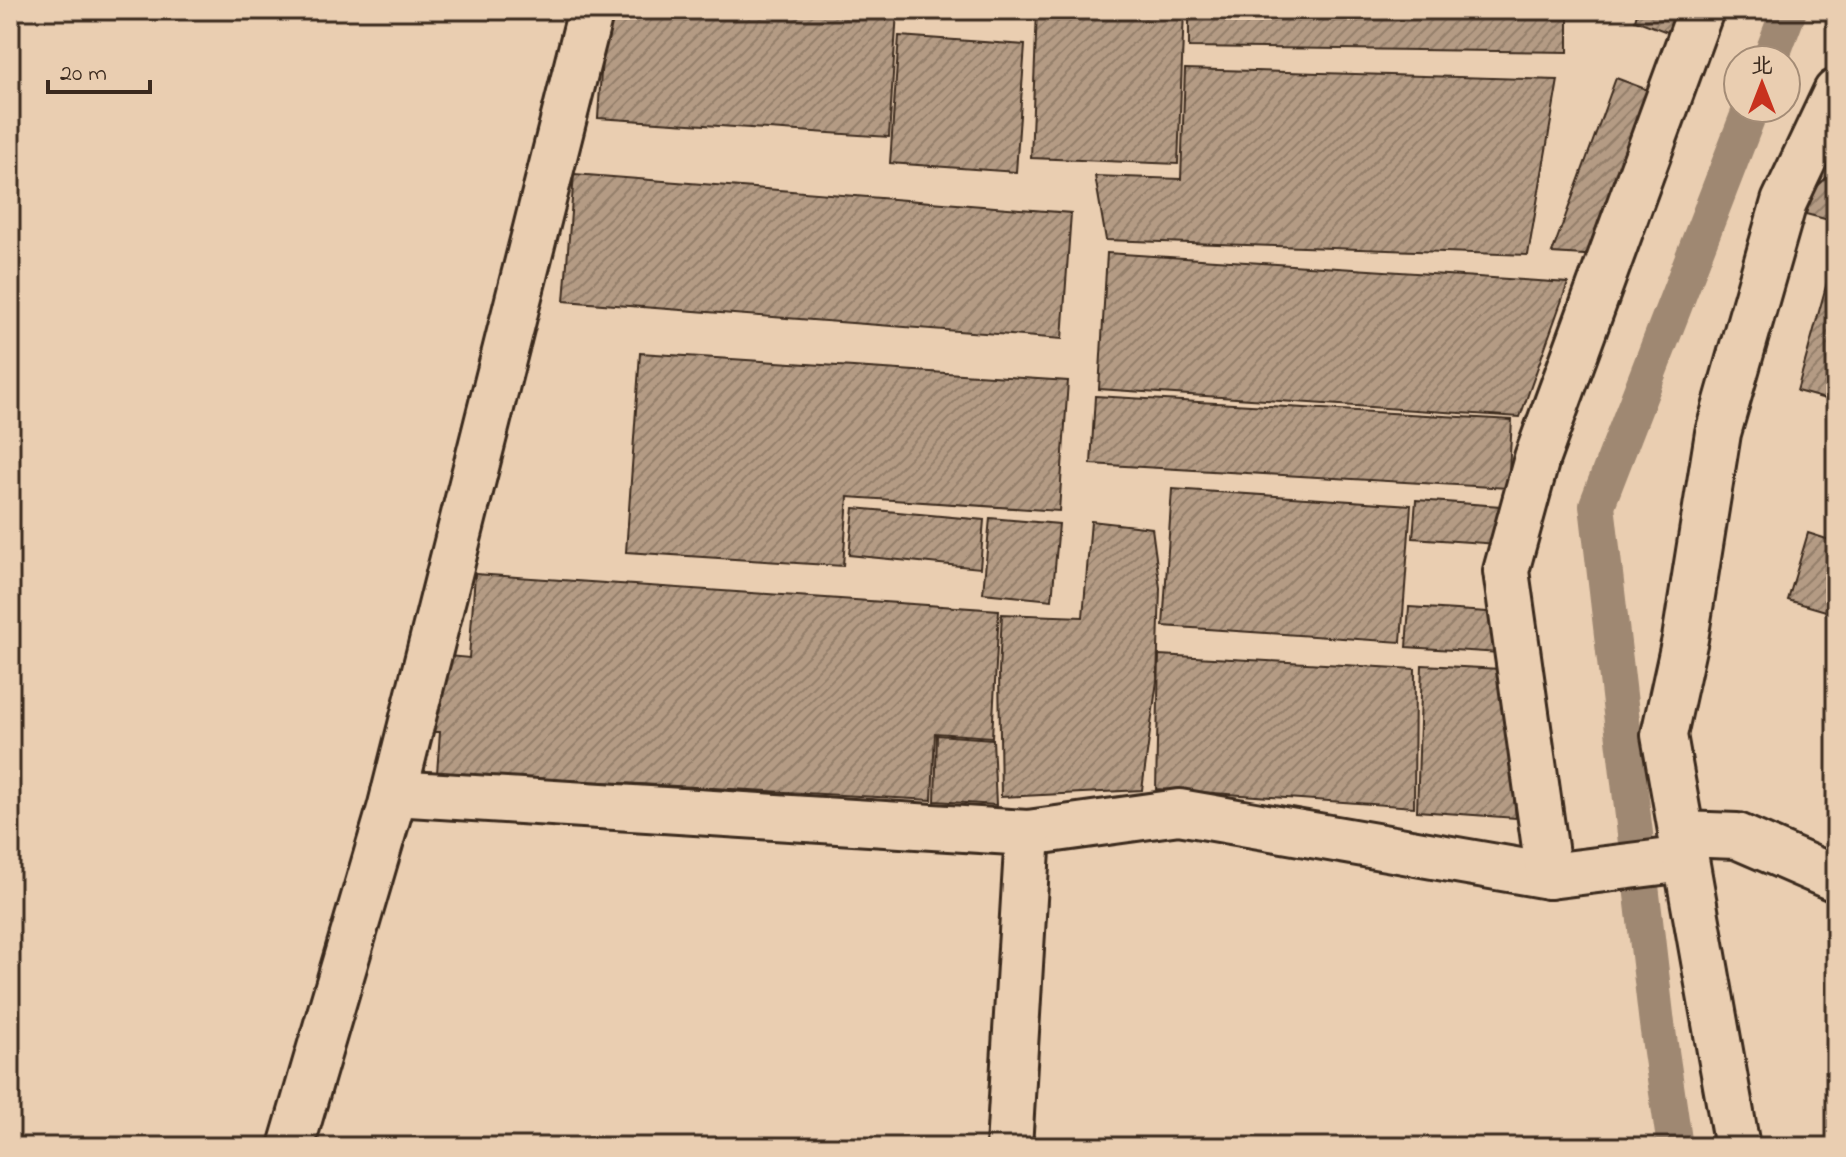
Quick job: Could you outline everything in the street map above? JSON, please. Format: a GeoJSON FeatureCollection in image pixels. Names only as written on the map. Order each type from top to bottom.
{"type":"FeatureCollection","features":[{"type":"Feature","properties":{"kind":"street"},"geometry":{"type":"LineString","coordinates":[[291,1147],[394,793],[591,10]]}},
{"type":"Feature","properties":{"kind":"street"},"geometry":{"type":"LineString","coordinates":[[1549,876],[1506,571],[1537,458],[1701,10]]}},
{"type":"Feature","properties":{"kind":"street"},"geometry":{"type":"LineString","coordinates":[[1737,1147],[1673,852],[1664,735],[1685,639],[1718,433],[1784,202],[1836,92]]}},
{"type":"Feature","properties":{"kind":"street"},"geometry":{"type":"LineString","coordinates":[[394,793],[1028,833],[1179,812],[1549,876],[1595,871],[1737,836],[1836,879]]}},
{"type":"Feature","properties":{"kind":"street"},"geometry":{"type":"LineString","coordinates":[[1009,1147],[1028,833]]}},
{"type":"Feature","properties":{"kind":"building"},"geometry":{"type":"Polygon","coordinates":[[[605,10],[897,11],[889,137],[598,118],[605,10]]]}},
{"type":"Feature","properties":{"kind":"building"},"geometry":{"type":"Polygon","coordinates":[[[1037,10],[1184,10],[1178,164],[1031,158],[1037,10]]]}},
{"type":"Feature","properties":{"kind":"building"},"geometry":{"type":"Polygon","coordinates":[[[1189,10],[1568,10],[1568,52],[1189,47],[1189,10]]]}},
{"type":"Feature","properties":{"kind":"building"},"geometry":{"type":"Polygon","coordinates":[[[1638,10],[1688,10],[1678,36],[1635,20],[1638,10]]]}},
{"type":"Feature","properties":{"kind":"building"},"geometry":{"type":"Polygon","coordinates":[[[899,36],[1025,45],[1016,172],[890,163],[899,36]]]}},
{"type":"Feature","properties":{"kind":"building"},"geometry":{"type":"Polygon","coordinates":[[[1185,69],[1558,80],[1528,255],[1106,240],[1095,176],[1181,179],[1185,69]]]}},
{"type":"Feature","properties":{"kind":"building"},"geometry":{"type":"Polygon","coordinates":[[[1616,78],[1659,94],[1600,256],[1552,253],[1616,78]]]}},
{"type":"Feature","properties":{"kind":"building"},"geometry":{"type":"Polygon","coordinates":[[[1836,169],[1836,222],[1806,214],[1813,190],[1836,169]]]}},
{"type":"Feature","properties":{"kind":"building"},"geometry":{"type":"Polygon","coordinates":[[[574,174],[1071,213],[1062,339],[564,301],[574,174]]]}},
{"type":"Feature","properties":{"kind":"building"},"geometry":{"type":"Polygon","coordinates":[[[1836,250],[1836,402],[1797,391],[1836,250]]]}},
{"type":"Feature","properties":{"kind":"building"},"geometry":{"type":"Polygon","coordinates":[[[1107,253],[1568,283],[1520,417],[1099,389],[1107,253]]]}},
{"type":"Feature","properties":{"kind":"building"},"geometry":{"type":"Polygon","coordinates":[[[640,353],[1068,381],[1059,511],[848,497],[843,566],[626,552],[640,353]]]}},
{"type":"Feature","properties":{"kind":"building"},"geometry":{"type":"Polygon","coordinates":[[[1095,396],[1512,420],[1508,488],[1091,464],[1095,396]]]}},
{"type":"Feature","properties":{"kind":"building"},"geometry":{"type":"Polygon","coordinates":[[[1172,489],[1411,505],[1401,642],[1163,626],[1172,489]]]}},
{"type":"Feature","properties":{"kind":"building"},"geometry":{"type":"Polygon","coordinates":[[[1416,500],[1501,506],[1498,544],[1413,538],[1416,500]]]}},
{"type":"Feature","properties":{"kind":"building"},"geometry":{"type":"Polygon","coordinates":[[[854,508],[984,520],[980,568],[849,555],[854,508]]]}},
{"type":"Feature","properties":{"kind":"building"},"geometry":{"type":"Polygon","coordinates":[[[990,518],[1059,524],[1052,600],[983,593],[990,518]]]}},
{"type":"Feature","properties":{"kind":"building"},"geometry":{"type":"Polygon","coordinates":[[[1091,521],[1152,528],[1160,588],[1157,681],[1142,790],[1001,797],[999,671],[1002,614],[1083,617],[1091,521]]]}},
{"type":"Feature","properties":{"kind":"building"},"geometry":{"type":"Polygon","coordinates":[[[1808,533],[1836,542],[1836,614],[1788,600],[1808,533]]]}},
{"type":"Feature","properties":{"kind":"building"},"geometry":{"type":"Polygon","coordinates":[[[475,574],[999,610],[992,737],[935,733],[932,800],[437,773],[440,732],[423,732],[438,655],[469,658],[475,574]]]}},
{"type":"Feature","properties":{"kind":"building"},"geometry":{"type":"Polygon","coordinates":[[[1409,607],[1503,613],[1500,653],[1406,647],[1409,607]]]}},
{"type":"Feature","properties":{"kind":"building"},"geometry":{"type":"Polygon","coordinates":[[[1159,655],[1415,669],[1414,807],[1156,789],[1159,655]]]}},
{"type":"Feature","properties":{"kind":"building"},"geometry":{"type":"Polygon","coordinates":[[[1422,665],[1501,669],[1516,818],[1417,811],[1422,665]]]}},
{"type":"Feature","properties":{"kind":"building"},"geometry":{"type":"Polygon","coordinates":[[[937,735],[993,739],[996,805],[935,801],[937,735]]]}},
{"type":"Feature","properties":{"kind":"waterway"},"geometry":{"type":"LineString","coordinates":[[1776,44],[1789,10]]}},
{"type":"Feature","properties":{"kind":"waterway"},"geometry":{"type":"LineString","coordinates":[[1675,1147],[1657,1024],[1597,505],[1745,124]]}}]}
